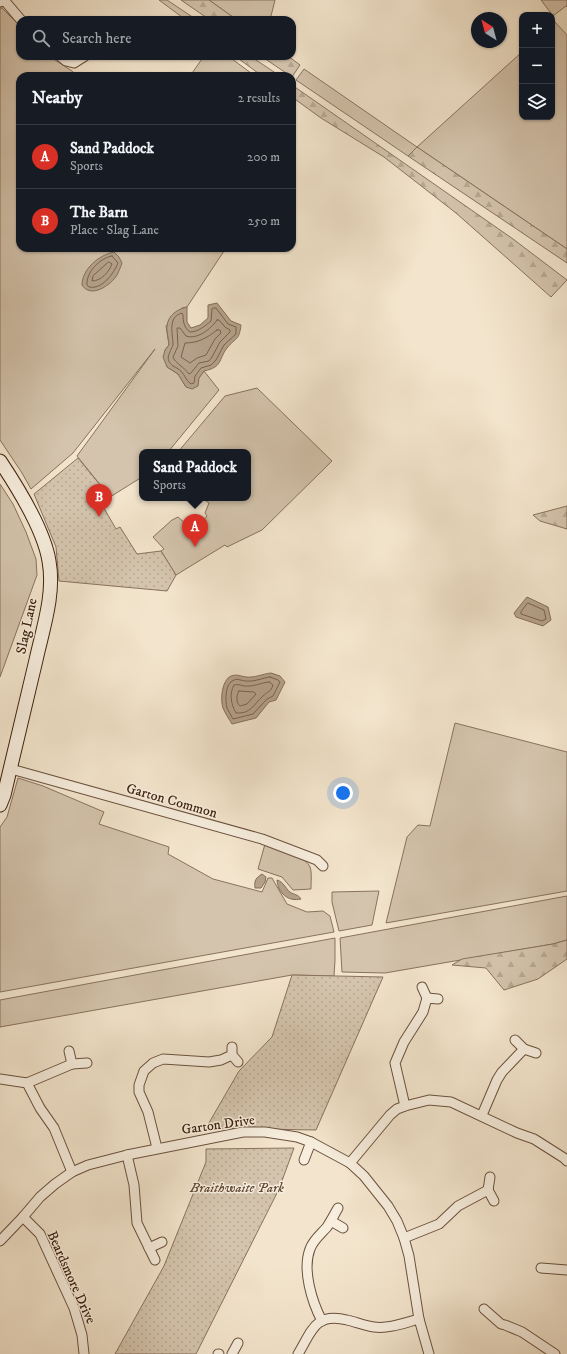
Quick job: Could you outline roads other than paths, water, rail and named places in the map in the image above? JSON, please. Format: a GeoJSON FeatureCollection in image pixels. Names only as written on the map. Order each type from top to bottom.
{"type":"FeatureCollection","features":[{"type":"Feature","properties":{"kind":"street"},"geometry":{"type":"LineString","coordinates":[[4,0],[18,16]]}},
{"type":"Feature","properties":{"kind":"street"},"geometry":{"type":"LineString","coordinates":[[65,60],[74,63],[79,60]]}},
{"type":"Feature","properties":{"kind":"street","name":"Slag Lane"},"geometry":{"type":"LineString","coordinates":[[0,462],[23,499],[39,529],[49,561],[51,583],[48,604],[4,795],[0,805]]}},
{"type":"Feature","properties":{"kind":"street","name":"Garton Common"},"geometry":{"type":"LineString","coordinates":[[10,769],[262,839],[317,860],[323,866]]}},
{"type":"Feature","properties":{"kind":"street"},"geometry":{"type":"LineString","coordinates":[[405,1106],[395,1064],[404,1042],[423,1012],[427,998],[422,987]]}},
{"type":"Feature","properties":{"kind":"street"},"geometry":{"type":"LineString","coordinates":[[427,998],[438,999]]}},
{"type":"Feature","properties":{"kind":"street"},"geometry":{"type":"LineString","coordinates":[[515,1040],[524,1049],[536,1053]]}},
{"type":"Feature","properties":{"kind":"street"},"geometry":{"type":"LineString","coordinates":[[482,1115],[502,1072],[524,1049]]}},
{"type":"Feature","properties":{"kind":"street"},"geometry":{"type":"LineString","coordinates":[[69,1051],[72,1064]]}},
{"type":"Feature","properties":{"kind":"street"},"geometry":{"type":"LineString","coordinates":[[157,1148],[148,1112],[139,1092],[139,1085],[144,1071],[153,1063],[163,1059],[209,1062],[221,1060],[234,1055]]}},
{"type":"Feature","properties":{"kind":"street"},"geometry":{"type":"LineString","coordinates":[[0,1079],[27,1083],[72,1064],[87,1063]]}},
{"type":"Feature","properties":{"kind":"street"},"geometry":{"type":"LineString","coordinates":[[27,1083],[40,1108],[54,1128],[72,1172]]}},
{"type":"Feature","properties":{"kind":"street"},"geometry":{"type":"LineString","coordinates":[[350,1163],[390,1115],[405,1106],[429,1100],[451,1102],[482,1115],[517,1133],[534,1139],[566,1158]]}},
{"type":"Feature","properties":{"kind":"street","name":"Garton Drive"},"geometry":{"type":"LineString","coordinates":[[0,1241],[40,1197],[55,1184],[72,1172],[99,1161],[157,1148],[243,1132],[284,1134],[311,1142],[350,1163],[364,1176],[388,1206],[397,1221],[409,1256],[419,1319],[429,1354]]}},
{"type":"Feature","properties":{"kind":"street"},"geometry":{"type":"LineString","coordinates":[[304,1160],[311,1142]]}},
{"type":"Feature","properties":{"kind":"street"},"geometry":{"type":"LineString","coordinates":[[127,1155],[134,1185],[137,1223],[155,1260]]}},
{"type":"Feature","properties":{"kind":"street"},"geometry":{"type":"LineString","coordinates":[[490,1177],[488,1190],[494,1201]]}},
{"type":"Feature","properties":{"kind":"street"},"geometry":{"type":"LineString","coordinates":[[404,1238],[439,1224],[458,1206],[488,1190]]}},
{"type":"Feature","properties":{"kind":"street"},"geometry":{"type":"LineString","coordinates":[[322,1321],[313,1300],[306,1263],[310,1248],[331,1221],[338,1208]]}},
{"type":"Feature","properties":{"kind":"street","name":"Beardsmore Drive"},"geometry":{"type":"LineString","coordinates":[[23,1217],[40,1234],[74,1308],[82,1335],[84,1354]]}},
{"type":"Feature","properties":{"kind":"street"},"geometry":{"type":"LineString","coordinates":[[331,1221],[343,1228]]}},
{"type":"Feature","properties":{"kind":"street"},"geometry":{"type":"LineString","coordinates":[[149,1248],[162,1242]]}},
{"type":"Feature","properties":{"kind":"street"},"geometry":{"type":"LineString","coordinates":[[541,1268],[567,1270]]}},
{"type":"Feature","properties":{"kind":"street"},"geometry":{"type":"LineString","coordinates":[[484,1309],[501,1324],[522,1332],[555,1354]]}},
{"type":"Feature","properties":{"kind":"street"},"geometry":{"type":"LineString","coordinates":[[298,1354],[315,1326],[329,1318],[346,1320],[367,1326],[387,1327],[419,1319]]}},
{"type":"Feature","properties":{"kind":"street"},"geometry":{"type":"LineString","coordinates":[[232,1354],[238,1343]]}},
{"type":"Feature","properties":{"kind":"water"},"geometry":{"type":"Polygon","coordinates":[[[114,252],[122,263],[114,279],[101,289],[90,291],[86,289],[82,285],[88,268],[103,256],[114,252]]]}},
{"type":"Feature","properties":{"kind":"water"},"geometry":{"type":"Polygon","coordinates":[[[217,303],[231,321],[241,325],[239,334],[224,352],[217,365],[204,371],[199,378],[198,386],[192,389],[186,387],[178,374],[167,367],[163,357],[165,350],[169,345],[167,330],[168,322],[174,313],[187,307],[187,322],[191,328],[200,325],[208,318],[208,305],[217,303]]]}},
{"type":"Feature","properties":{"kind":"water"},"geometry":{"type":"Polygon","coordinates":[[[527,597],[548,607],[551,620],[543,626],[516,617],[514,613],[527,597]]]}},
{"type":"Feature","properties":{"kind":"water"},"geometry":{"type":"Polygon","coordinates":[[[271,673],[280,676],[285,682],[276,700],[269,702],[256,718],[232,724],[223,708],[222,700],[222,690],[228,678],[235,675],[249,677],[271,673]]]}},
{"type":"Feature","properties":{"kind":"water"},"geometry":{"type":"Polygon","coordinates":[[[262,874],[266,877],[265,882],[261,888],[255,888],[256,880],[262,874]]]}},
{"type":"Feature","properties":{"kind":"water"},"geometry":{"type":"Polygon","coordinates":[[[277,880],[290,892],[299,896],[301,899],[296,900],[284,896],[279,889],[277,880]]]}},
{"type":"Feature","properties":{"kind":"place","name":"The Barn"},"geometry":{"type":"Point","coordinates":[99,517]}},
{"type":"Feature","properties":{"kind":"place","name":"Sand Paddock"},"geometry":{"type":"Point","coordinates":[195,547]}},
{"type":"Feature","properties":{"kind":"park label","name":"Braithwaite Park"},"geometry":{"type":"Point","coordinates":[237,1187]}}]}
